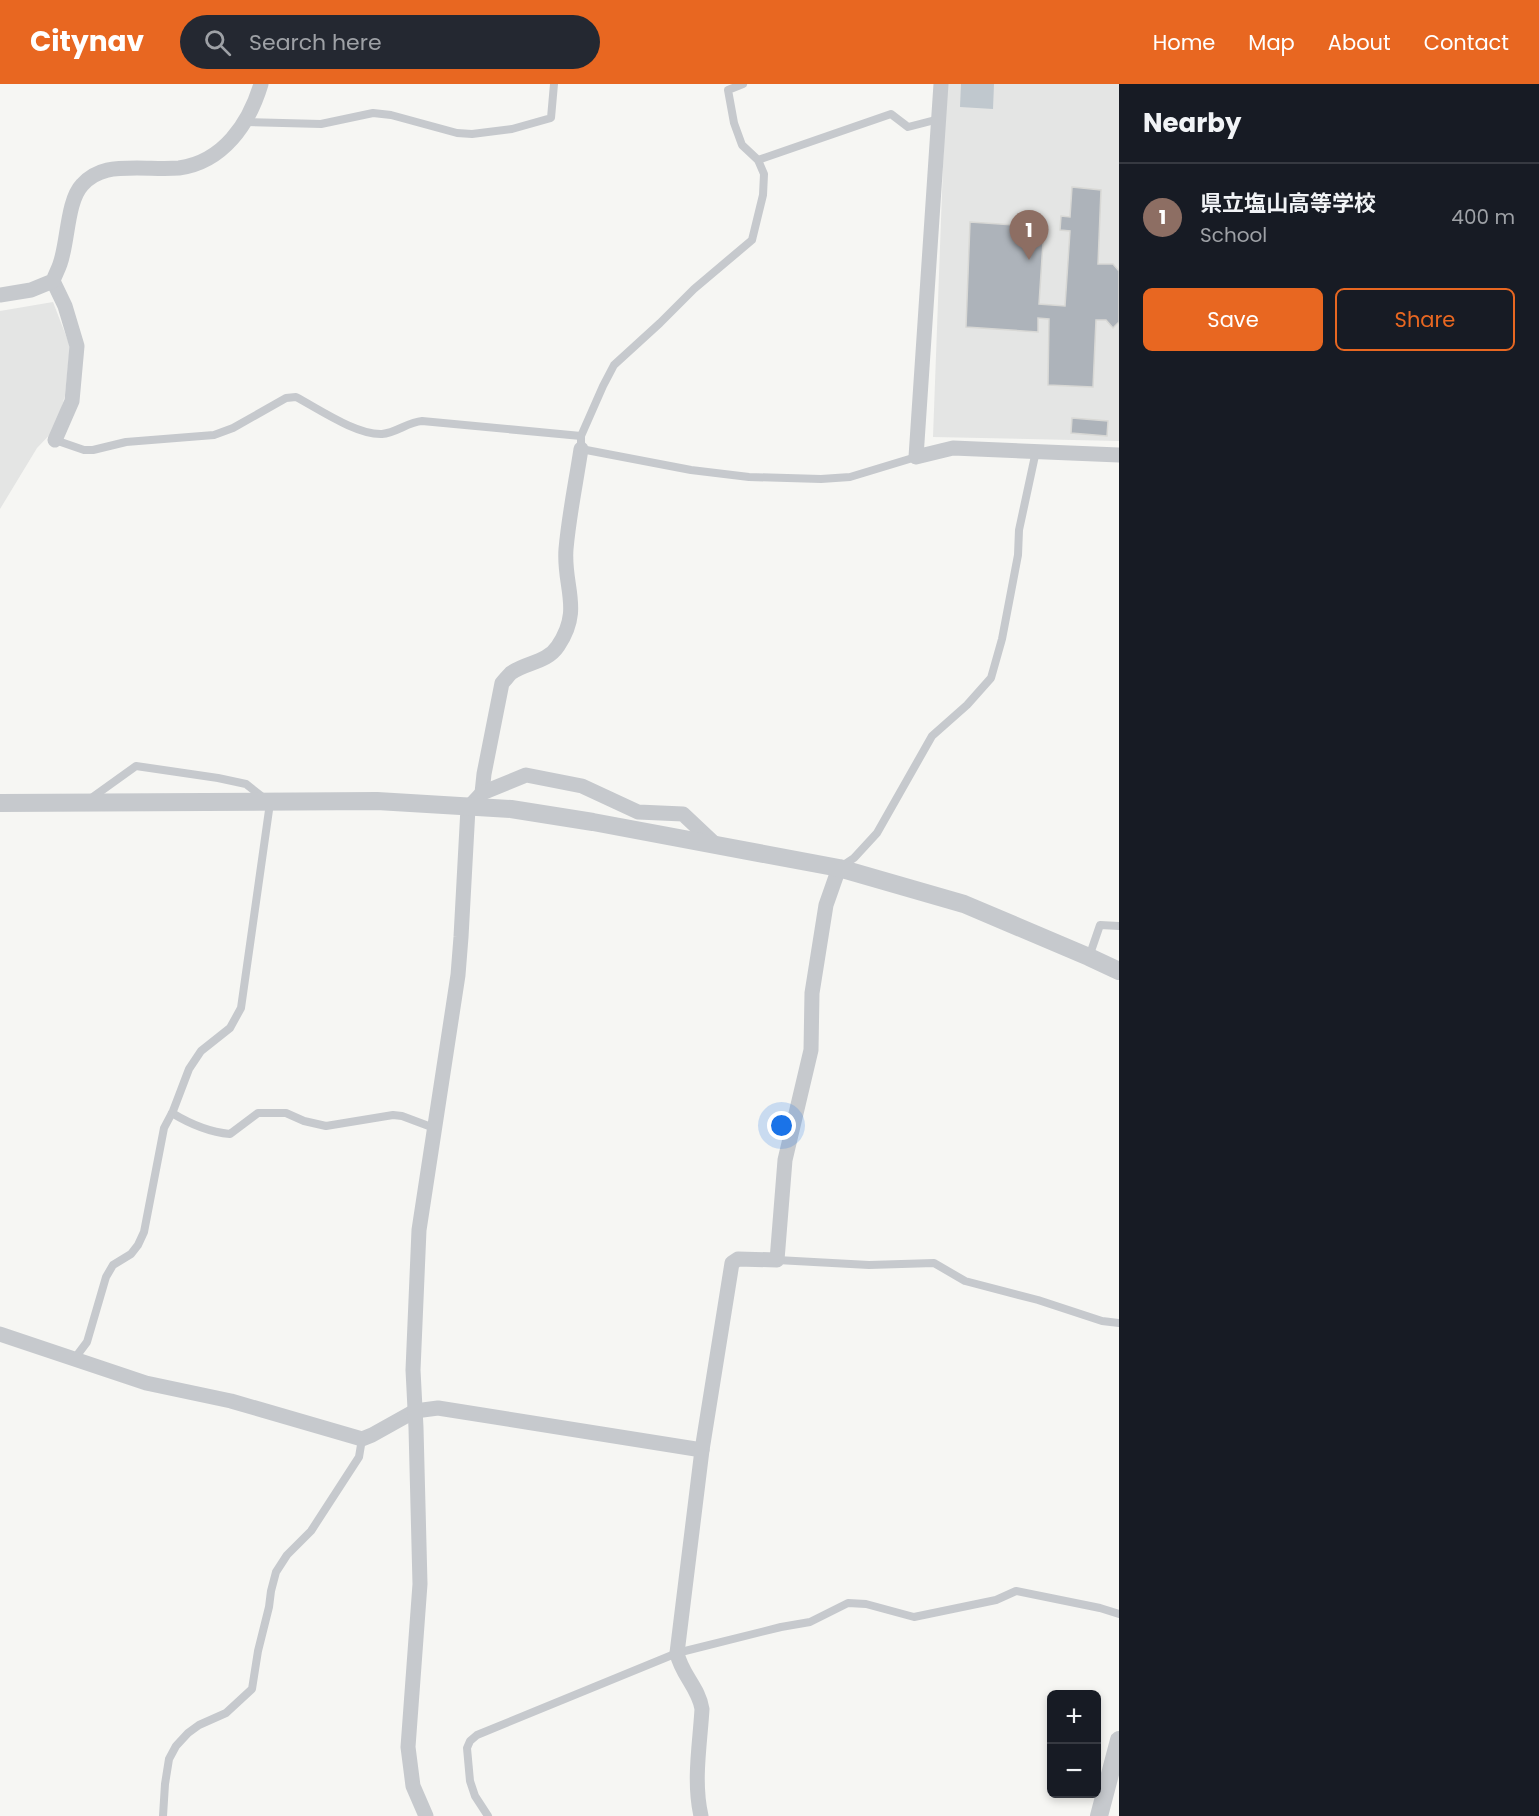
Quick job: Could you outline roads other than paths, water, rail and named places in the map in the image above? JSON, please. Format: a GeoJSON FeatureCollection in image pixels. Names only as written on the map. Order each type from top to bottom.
{"type":"FeatureCollection","features":[{"type":"Feature","properties":{"kind":"street"},"geometry":{"type":"LineString","coordinates":[[0,295],[31,290],[53,281],[60,264],[73,198],[90,176],[113,168],[178,168],[194,164],[211,155],[236,136],[246,122],[261,84]]}},
{"type":"Feature","properties":{"kind":"street"},"geometry":{"type":"LineString","coordinates":[[941,84],[916,457],[953,448],[1119,455]]}},
{"type":"Feature","properties":{"kind":"street"},"geometry":{"type":"LineString","coordinates":[[53,281],[65,306],[77,346],[72,401],[56,440]]}},
{"type":"Feature","properties":{"kind":"street"},"geometry":{"type":"LineString","coordinates":[[482,793],[502,683],[510,674],[553,653],[559,646],[572,616],[566,549],[581,443]]}},
{"type":"Feature","properties":{"kind":"street"},"geometry":{"type":"LineString","coordinates":[[426,1816],[413,1786],[408,1747],[420,1584],[413,1370],[419,1230],[459,965],[468,808],[482,793],[526,775],[582,786],[638,812],[683,814],[717,846]]}},
{"type":"Feature","properties":{"kind":"street"},"geometry":{"type":"LineString","coordinates":[[0,803],[377,801],[511,809],[838,868],[964,903],[1119,971]]}},
{"type":"Feature","properties":{"kind":"street"},"geometry":{"type":"LineString","coordinates":[[701,1816],[697,1785],[701,1700],[679,1665],[677,1653],[702,1450],[732,1263],[738,1259],[777,1260],[785,1160],[811,1050],[812,993],[826,905],[838,868]]}},
{"type":"Feature","properties":{"kind":"street"},"geometry":{"type":"LineString","coordinates":[[0,1334],[146,1383],[231,1401],[362,1439],[415,1411],[438,1408],[702,1450]]}},
{"type":"Feature","properties":{"kind":"street"},"geometry":{"type":"LineString","coordinates":[[1100,1816],[1119,1740]]}},
{"type":"Feature","properties":{"kind":"lane"},"geometry":{"type":"LineString","coordinates":[[246,122],[321,124],[373,112],[457,133],[472,134],[512,129],[551,118],[554,84]]}},
{"type":"Feature","properties":{"kind":"lane"},"geometry":{"type":"LineString","coordinates":[[581,443],[603,386],[614,365],[694,289],[752,240],[763,195],[764,174],[758,160],[742,145],[734,123],[728,90],[743,84]]}},
{"type":"Feature","properties":{"kind":"lane"},"geometry":{"type":"LineString","coordinates":[[758,160],[891,114],[908,127],[940,118]]}},
{"type":"Feature","properties":{"kind":"lane"},"geometry":{"type":"LineString","coordinates":[[56,440],[84,450],[93,450],[126,442],[214,435],[233,428],[286,398],[296,397],[362,432],[384,434],[414,421],[422,421],[581,443],[691,470],[748,477],[821,479],[850,477],[916,457]]}},
{"type":"Feature","properties":{"kind":"lane"},"geometry":{"type":"LineString","coordinates":[[838,868],[854,858],[877,833],[932,736],[968,705],[991,678],[1002,639],[1018,555],[1019,530],[1036,451]]}},
{"type":"Feature","properties":{"kind":"lane"},"geometry":{"type":"LineString","coordinates":[[75,1358],[87,1342],[106,1277],[113,1265],[131,1254],[144,1232],[164,1128],[189,1069],[201,1051],[230,1028],[241,1008],[270,803],[246,784],[136,766],[84,803]]}},
{"type":"Feature","properties":{"kind":"lane"},"geometry":{"type":"LineString","coordinates":[[1089,957],[1100,925],[1119,926]]}},
{"type":"Feature","properties":{"kind":"lane"},"geometry":{"type":"LineString","coordinates":[[172,1113],[192,1125],[230,1134],[258,1113],[286,1113],[304,1121],[326,1126],[393,1115],[434,1128]]}},
{"type":"Feature","properties":{"kind":"lane"},"geometry":{"type":"LineString","coordinates":[[777,1260],[869,1265],[934,1263],[965,1281],[1038,1300],[1102,1321],[1119,1323]]}},
{"type":"Feature","properties":{"kind":"lane"},"geometry":{"type":"LineString","coordinates":[[163,1816],[169,1759],[176,1746],[188,1733],[199,1725],[225,1713],[252,1689],[258,1651],[269,1607],[270,1591],[276,1572],[287,1555],[311,1531],[359,1457],[362,1439]]}},
{"type":"Feature","properties":{"kind":"lane"},"geometry":{"type":"LineString","coordinates":[[488,1816],[475,1796],[470,1781],[467,1748],[477,1735],[677,1653],[810,1622],[848,1603],[866,1604],[914,1617],[996,1600],[1016,1591],[1119,1614]]}},
{"type":"Feature","properties":{"kind":"place","name":"県立塩山高等学校"},"geometry":{"type":"Point","coordinates":[1029,260]}}]}
